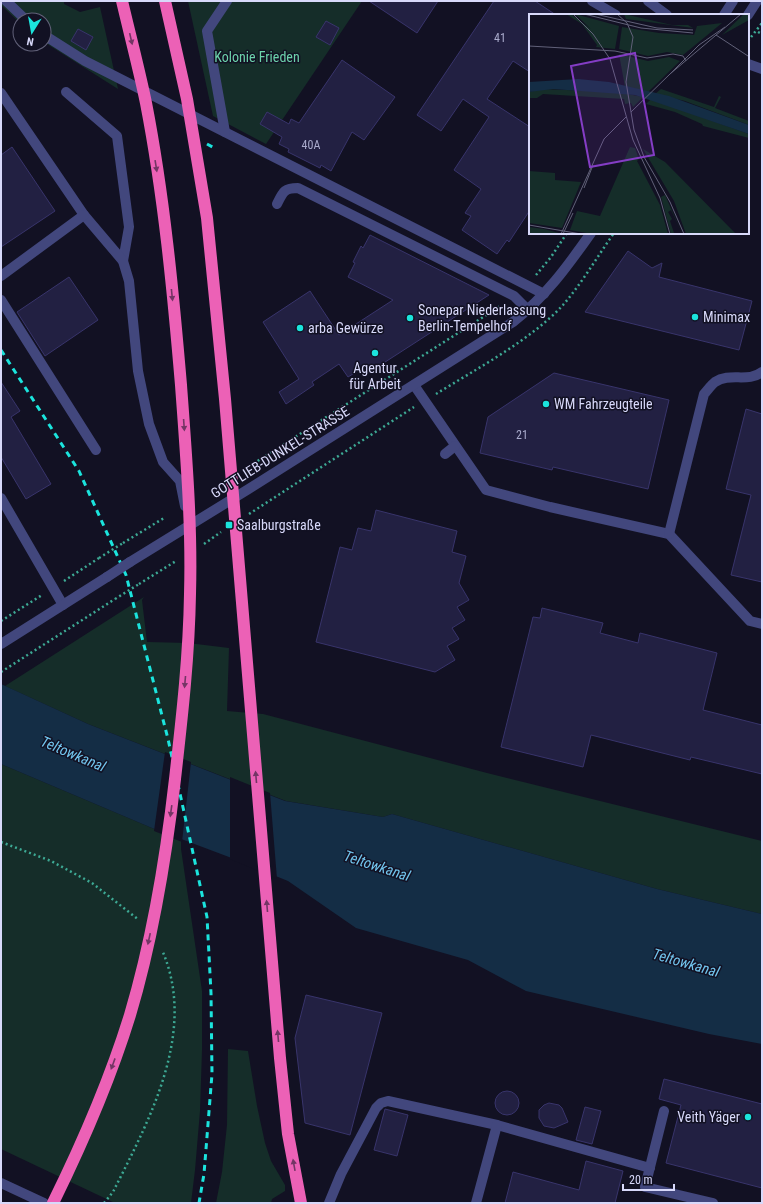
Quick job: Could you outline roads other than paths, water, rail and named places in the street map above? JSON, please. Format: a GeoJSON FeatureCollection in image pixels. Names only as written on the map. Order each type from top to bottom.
{"type":"FeatureCollection","features":[{"type":"Feature","properties":{"kind":"highway"},"geometry":{"type":"LineString","coordinates":[[53,1203],[83,1141],[106,1085],[140,979],[158,896],[167,844],[179,747],[188,643],[190,563],[188,488],[174,311],[165,224],[146,102],[122,1]]}},
{"type":"Feature","properties":{"kind":"highway"},"geometry":{"type":"LineString","coordinates":[[165,1],[187,99],[207,218],[225,399],[280,1058],[288,1134],[301,1203]]}},
{"type":"Feature","properties":{"kind":"street"},"geometry":{"type":"LineString","coordinates":[[6,1],[18,12]]}},
{"type":"Feature","properties":{"kind":"street"},"geometry":{"type":"LineString","coordinates":[[224,132],[207,31],[227,1]]}},
{"type":"Feature","properties":{"kind":"street"},"geometry":{"type":"LineString","coordinates":[[592,1],[614,14]]}},
{"type":"Feature","properties":{"kind":"street"},"geometry":{"type":"LineString","coordinates":[[648,1],[665,14]]}},
{"type":"Feature","properties":{"kind":"street"},"geometry":{"type":"LineString","coordinates":[[725,14],[733,1]]}},
{"type":"Feature","properties":{"kind":"street"},"geometry":{"type":"LineString","coordinates":[[749,14],[758,1]]}},
{"type":"Feature","properties":{"kind":"street"},"geometry":{"type":"LineString","coordinates":[[52,40],[85,61],[544,294]]}},
{"type":"Feature","properties":{"kind":"street"},"geometry":{"type":"LineString","coordinates":[[749,64],[762,69]]}},
{"type":"Feature","properties":{"kind":"street"},"geometry":{"type":"LineString","coordinates":[[66,92],[117,136],[129,227],[122,261]]}},
{"type":"Feature","properties":{"kind":"street"},"geometry":{"type":"LineString","coordinates":[[1,93],[84,215],[122,261],[129,281],[138,371],[148,424],[163,462],[180,481],[186,528]]}},
{"type":"Feature","properties":{"kind":"street"},"geometry":{"type":"LineString","coordinates":[[277,204],[284,191],[289,188],[298,188],[514,296],[528,310]]}},
{"type":"Feature","properties":{"kind":"street"},"geometry":{"type":"LineString","coordinates":[[1,276],[84,215]]}},
{"type":"Feature","properties":{"kind":"street","name":"GOTTLIEB-DUNKEL-STRASSE"},"geometry":{"type":"LineString","coordinates":[[4,642],[487,339],[528,310],[544,294],[569,266],[590,234]]}},
{"type":"Feature","properties":{"kind":"street"},"geometry":{"type":"LineString","coordinates":[[1,300],[96,450]]}},
{"type":"Feature","properties":{"kind":"street"},"geometry":{"type":"LineString","coordinates":[[670,534],[704,394],[715,382],[730,377],[751,378],[762,372]]}},
{"type":"Feature","properties":{"kind":"street"},"geometry":{"type":"LineString","coordinates":[[414,385],[486,490],[550,507],[670,534],[750,621],[762,624]]}},
{"type":"Feature","properties":{"kind":"street"},"geometry":{"type":"LineString","coordinates":[[444,454],[455,446]]}},
{"type":"Feature","properties":{"kind":"street"},"geometry":{"type":"LineString","coordinates":[[1,498],[63,605]]}},
{"type":"Feature","properties":{"kind":"street"},"geometry":{"type":"LineString","coordinates":[[330,1203],[341,1174],[376,1108],[381,1103],[388,1101],[497,1125],[650,1168]]}},
{"type":"Feature","properties":{"kind":"street"},"geometry":{"type":"LineString","coordinates":[[664,1111],[645,1187],[713,1203]]}},
{"type":"Feature","properties":{"kind":"street"},"geometry":{"type":"LineString","coordinates":[[476,1203],[497,1125]]}},
{"type":"Feature","properties":{"kind":"street"},"geometry":{"type":"LineString","coordinates":[[1,1183],[44,1203]]}},
{"type":"Feature","properties":{"kind":"water","name":"Teltowkanal"},"geometry":{"type":"Polygon","coordinates":[[[1,684],[88,724],[285,801],[383,817],[392,814],[657,889],[762,914],[762,1044],[709,1034],[526,991],[468,960],[356,928],[288,881],[152,828],[1,764],[1,684]]]}},
{"type":"Feature","properties":{"kind":"railway"},"geometry":{"type":"LineString","coordinates":[[207,144],[216,149]]}},
{"type":"Feature","properties":{"kind":"railway"},"geometry":{"type":"LineString","coordinates":[[1,350],[79,471],[126,575],[168,739],[207,917],[211,993],[212,1074],[204,1174],[199,1203]]}},
{"type":"Feature","properties":{"kind":"place","name":"Minimax"},"geometry":{"type":"Point","coordinates":[695,317]}},
{"type":"Feature","properties":{"kind":"place","name":"Sonepar Niederlassung Berlin-Tempelhof"},"geometry":{"type":"Point","coordinates":[410,318]}},
{"type":"Feature","properties":{"kind":"place","name":"arba Gewürze"},"geometry":{"type":"Point","coordinates":[300,328]}},
{"type":"Feature","properties":{"kind":"place","name":"Agentur für Arbeit"},"geometry":{"type":"Point","coordinates":[375,353]}},
{"type":"Feature","properties":{"kind":"place","name":"WM Fahrzeugteile"},"geometry":{"type":"Point","coordinates":[546,404]}},
{"type":"Feature","properties":{"kind":"place","name":"Saalburgstraße"},"geometry":{"type":"Point","coordinates":[229,525]}},
{"type":"Feature","properties":{"kind":"place","name":"Veith Yäger"},"geometry":{"type":"Point","coordinates":[748,1117]}},
{"type":"Feature","properties":{"kind":"park label","name":"Kolonie Frieden"},"geometry":{"type":"Point","coordinates":[257,57]}}]}
